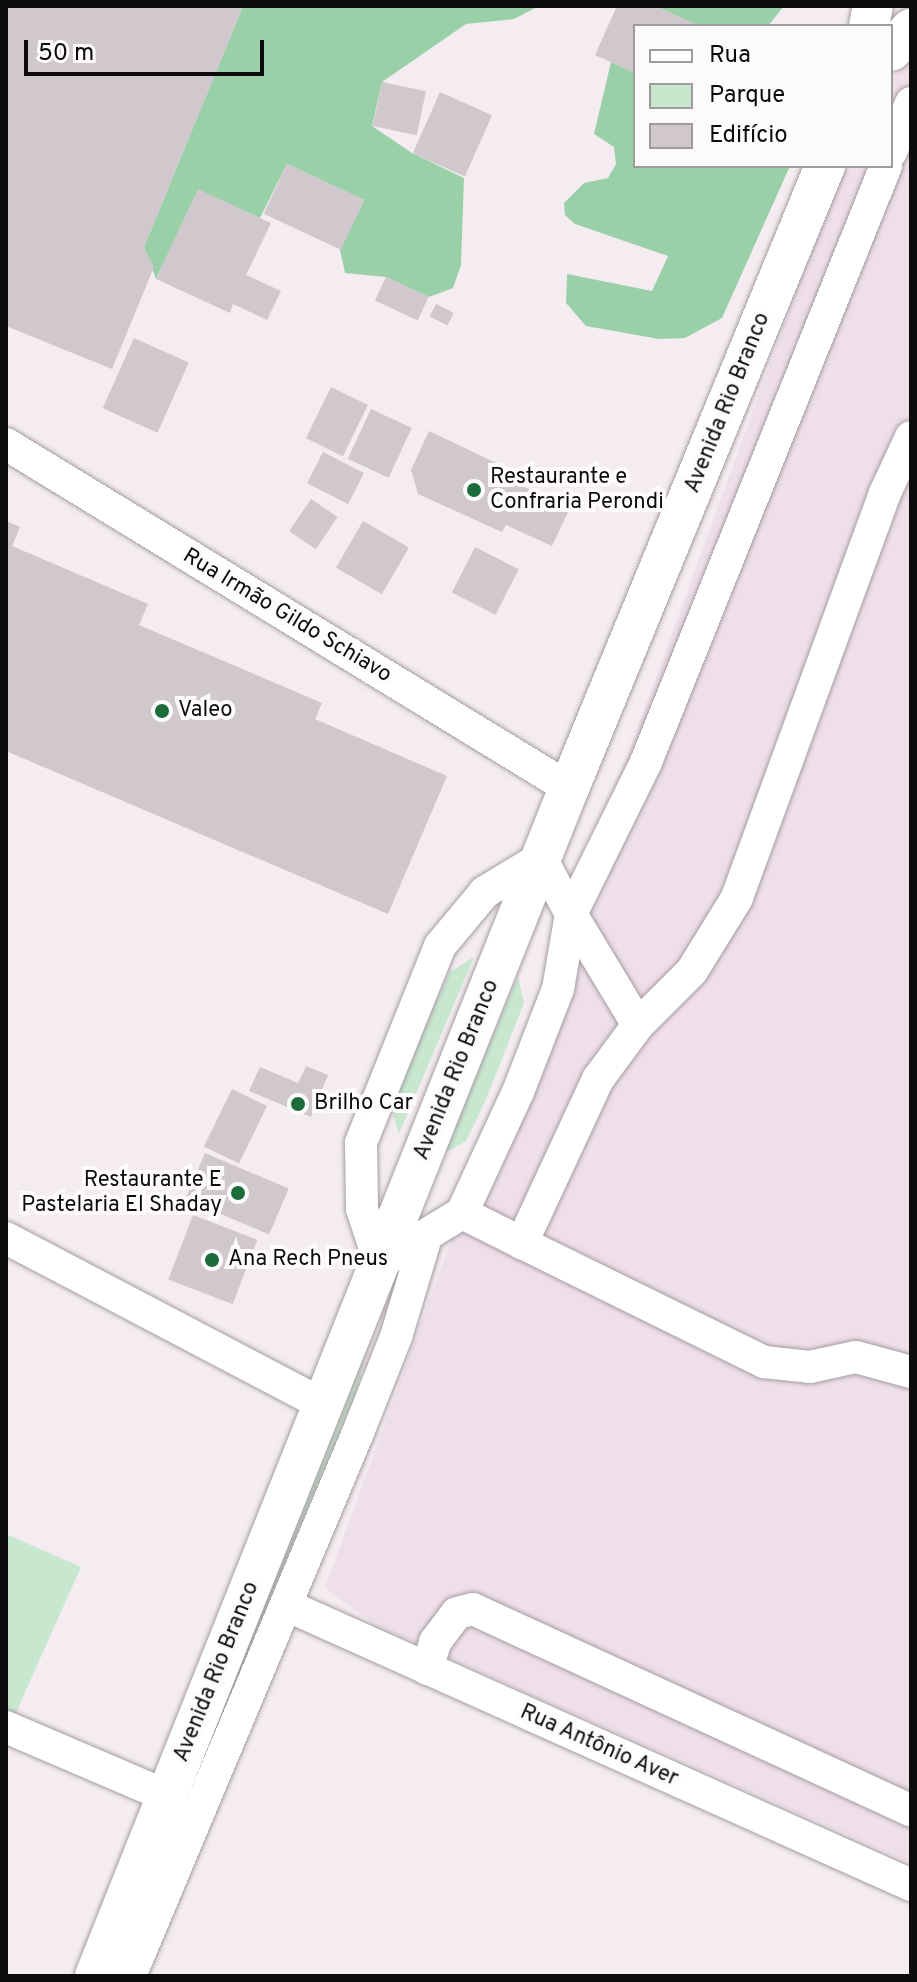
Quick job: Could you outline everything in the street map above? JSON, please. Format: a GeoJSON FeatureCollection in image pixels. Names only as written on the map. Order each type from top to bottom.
{"type":"FeatureCollection","features":[{"type":"Feature","properties":{"kind":"main road"},"geometry":{"type":"LineString","coordinates":[[889,24],[898,6]]}},
{"type":"Feature","properties":{"kind":"main road"},"geometry":{"type":"LineString","coordinates":[[893,49],[911,29]]}},
{"type":"Feature","properties":{"kind":"main road","name":"Avenida Rio Branco"},"geometry":{"type":"LineString","coordinates":[[108,1970],[167,1796],[569,788],[824,168]]}},
{"type":"Feature","properties":{"kind":"street"},"geometry":{"type":"LineString","coordinates":[[893,147],[911,103]]}},
{"type":"Feature","properties":{"kind":"street"},"geometry":{"type":"LineString","coordinates":[[638,1025],[571,914],[541,858],[485,892],[440,946],[397,1044],[361,1143],[362,1209],[380,1263],[462,1213],[518,1092],[558,989],[571,914],[646,762],[885,168]]}},
{"type":"Feature","properties":{"kind":"street"},"geometry":{"type":"LineString","coordinates":[[522,1243],[598,1079],[638,1025],[692,971],[737,898],[885,493],[911,437]]}},
{"type":"Feature","properties":{"kind":"street","name":"Rua Irmão Gildo Schiavo"},"geometry":{"type":"LineString","coordinates":[[6,444],[569,788]]}},
{"type":"Feature","properties":{"kind":"street"},"geometry":{"type":"LineString","coordinates":[[462,1213],[764,1362],[810,1367],[856,1357],[911,1372]]}},
{"type":"Feature","properties":{"kind":"street"},"geometry":{"type":"LineString","coordinates":[[108,1970],[288,1606],[396,1337],[426,1237]]}},
{"type":"Feature","properties":{"kind":"street"},"geometry":{"type":"LineString","coordinates":[[6,1238],[324,1405]]}},
{"type":"Feature","properties":{"kind":"street","name":"Rua Antônio Aver"},"geometry":{"type":"LineString","coordinates":[[288,1606],[911,1885]]}},
{"type":"Feature","properties":{"kind":"street"},"geometry":{"type":"LineString","coordinates":[[427,1669],[435,1642],[457,1613],[473,1609],[911,1810]]}},
{"type":"Feature","properties":{"kind":"street"},"geometry":{"type":"LineString","coordinates":[[6,1727],[167,1796]]}},
{"type":"Feature","properties":{"kind":"shaded area"},"geometry":{"type":"Polygon","coordinates":[[[911,59],[911,1863],[377,1626],[325,1588],[822,221],[846,168],[893,168],[893,79],[911,59]]]}},
{"type":"Feature","properties":{"kind":"green space"},"geometry":{"type":"Polygon","coordinates":[[[243,6],[539,6],[514,19],[466,24],[382,82],[372,126],[412,153],[464,178],[461,265],[453,288],[429,297],[386,277],[345,273],[340,250],[364,200],[287,164],[260,218],[198,190],[156,279],[144,247],[243,6]]]}},
{"type":"Feature","properties":{"kind":"green space"},"geometry":{"type":"Polygon","coordinates":[[[655,6],[784,6],[770,24],[695,24],[655,6]]]}},
{"type":"Feature","properties":{"kind":"green space"},"geometry":{"type":"Polygon","coordinates":[[[611,62],[633,72],[633,168],[789,168],[722,318],[685,338],[659,339],[586,326],[566,303],[567,274],[652,291],[668,256],[575,224],[565,215],[564,203],[584,183],[608,178],[616,164],[614,147],[594,134],[611,62]]]}},
{"type":"Feature","properties":{"kind":"green space"},"geometry":{"type":"Polygon","coordinates":[[[474,957],[399,1134],[391,1108],[424,1026],[450,972],[474,957]]]}},
{"type":"Feature","properties":{"kind":"green space"},"geometry":{"type":"Polygon","coordinates":[[[518,976],[524,1003],[485,1102],[466,1141],[443,1154],[518,976]]]}},
{"type":"Feature","properties":{"kind":"green space"},"geometry":{"type":"Polygon","coordinates":[[[367,1347],[355,1398],[300,1539],[119,1965],[367,1347]]]}},
{"type":"Feature","properties":{"kind":"green space"},"geometry":{"type":"Polygon","coordinates":[[[6,1534],[81,1567],[14,1717],[6,1713],[6,1534]]]}},
{"type":"Feature","properties":{"kind":"building"},"geometry":{"type":"Polygon","coordinates":[[[6,6],[243,6],[144,247],[154,267],[112,369],[6,326],[6,6]]]}},
{"type":"Feature","properties":{"kind":"building"},"geometry":{"type":"Polygon","coordinates":[[[617,6],[655,6],[695,24],[633,24],[633,72],[595,55],[617,6]]]}},
{"type":"Feature","properties":{"kind":"building"},"geometry":{"type":"Polygon","coordinates":[[[382,82],[426,91],[417,135],[373,126],[382,82]]]}},
{"type":"Feature","properties":{"kind":"building"},"geometry":{"type":"Polygon","coordinates":[[[440,92],[492,115],[465,176],[413,153],[440,92]]]}},
{"type":"Feature","properties":{"kind":"building"},"geometry":{"type":"Polygon","coordinates":[[[287,164],[364,200],[341,250],[264,214],[287,164]]]}},
{"type":"Feature","properties":{"kind":"building"},"geometry":{"type":"Polygon","coordinates":[[[198,189],[271,223],[246,275],[281,291],[267,320],[233,304],[230,313],[156,279],[198,189]]]}},
{"type":"Feature","properties":{"kind":"building"},"geometry":{"type":"Polygon","coordinates":[[[386,277],[429,297],[418,320],[375,301],[386,277]]]}},
{"type":"Feature","properties":{"kind":"building"},"geometry":{"type":"Polygon","coordinates":[[[436,304],[454,313],[447,326],[430,316],[436,304]]]}},
{"type":"Feature","properties":{"kind":"building"},"geometry":{"type":"Polygon","coordinates":[[[134,338],[189,362],[157,433],[103,408],[134,338]]]}},
{"type":"Feature","properties":{"kind":"building"},"geometry":{"type":"Polygon","coordinates":[[[331,387],[368,405],[343,456],[306,438],[331,387]]]}},
{"type":"Feature","properties":{"kind":"building"},"geometry":{"type":"Polygon","coordinates":[[[371,409],[412,428],[389,478],[348,459],[371,409]]]}},
{"type":"Feature","properties":{"kind":"building","name":"Restaurante e Confraria Perondi"},"geometry":{"type":"Polygon","coordinates":[[[429,431],[515,472],[522,486],[570,508],[552,546],[506,525],[502,532],[418,494],[411,470],[429,431]]]}},
{"type":"Feature","properties":{"kind":"building"},"geometry":{"type":"Polygon","coordinates":[[[323,452],[364,473],[348,504],[307,483],[323,452]]]}},
{"type":"Feature","properties":{"kind":"building"},"geometry":{"type":"Polygon","coordinates":[[[311,499],[338,517],[316,549],[289,531],[311,499]]]}},
{"type":"Feature","properties":{"kind":"building","name":"Valeo"},"geometry":{"type":"Polygon","coordinates":[[[6,521],[20,527],[12,546],[148,604],[139,625],[322,703],[315,719],[447,776],[388,914],[6,751],[6,521]]]}},
{"type":"Feature","properties":{"kind":"building"},"geometry":{"type":"Polygon","coordinates":[[[363,521],[409,548],[382,594],[336,568],[363,521]]]}},
{"type":"Feature","properties":{"kind":"building"},"geometry":{"type":"Polygon","coordinates":[[[475,547],[519,569],[496,615],[452,592],[475,547]]]}},
{"type":"Feature","properties":{"kind":"building","name":"Brilho Car"},"geometry":{"type":"Polygon","coordinates":[[[306,1066],[328,1075],[311,1117],[249,1091],[260,1067],[298,1083],[306,1066]]]}},
{"type":"Feature","properties":{"kind":"building"},"geometry":{"type":"Polygon","coordinates":[[[232,1089],[267,1106],[239,1164],[204,1147],[232,1089]]]}},
{"type":"Feature","properties":{"kind":"building","name":"Restaurante E Pastelaria El Shaday"},"geometry":{"type":"Polygon","coordinates":[[[205,1153],[289,1189],[269,1235],[185,1199],[205,1153]]]}},
{"type":"Feature","properties":{"kind":"building","name":"Ana Rech Pneus"},"geometry":{"type":"Polygon","coordinates":[[[193,1215],[257,1240],[233,1304],[168,1279],[193,1215]]]}},
{"type":"Feature","properties":{"kind":"place","name":"Restaurante e Confraria Perondi"},"geometry":{"type":"Point","coordinates":[474,490]}},
{"type":"Feature","properties":{"kind":"place","name":"Valeo"},"geometry":{"type":"Point","coordinates":[162,711]}},
{"type":"Feature","properties":{"kind":"place","name":"Brilho Car"},"geometry":{"type":"Point","coordinates":[298,1104]}},
{"type":"Feature","properties":{"kind":"place","name":"Restaurante E Pastelaria El Shaday"},"geometry":{"type":"Point","coordinates":[238,1193]}},
{"type":"Feature","properties":{"kind":"place","name":"Ana Rech Pneus"},"geometry":{"type":"Point","coordinates":[212,1260]}}]}
